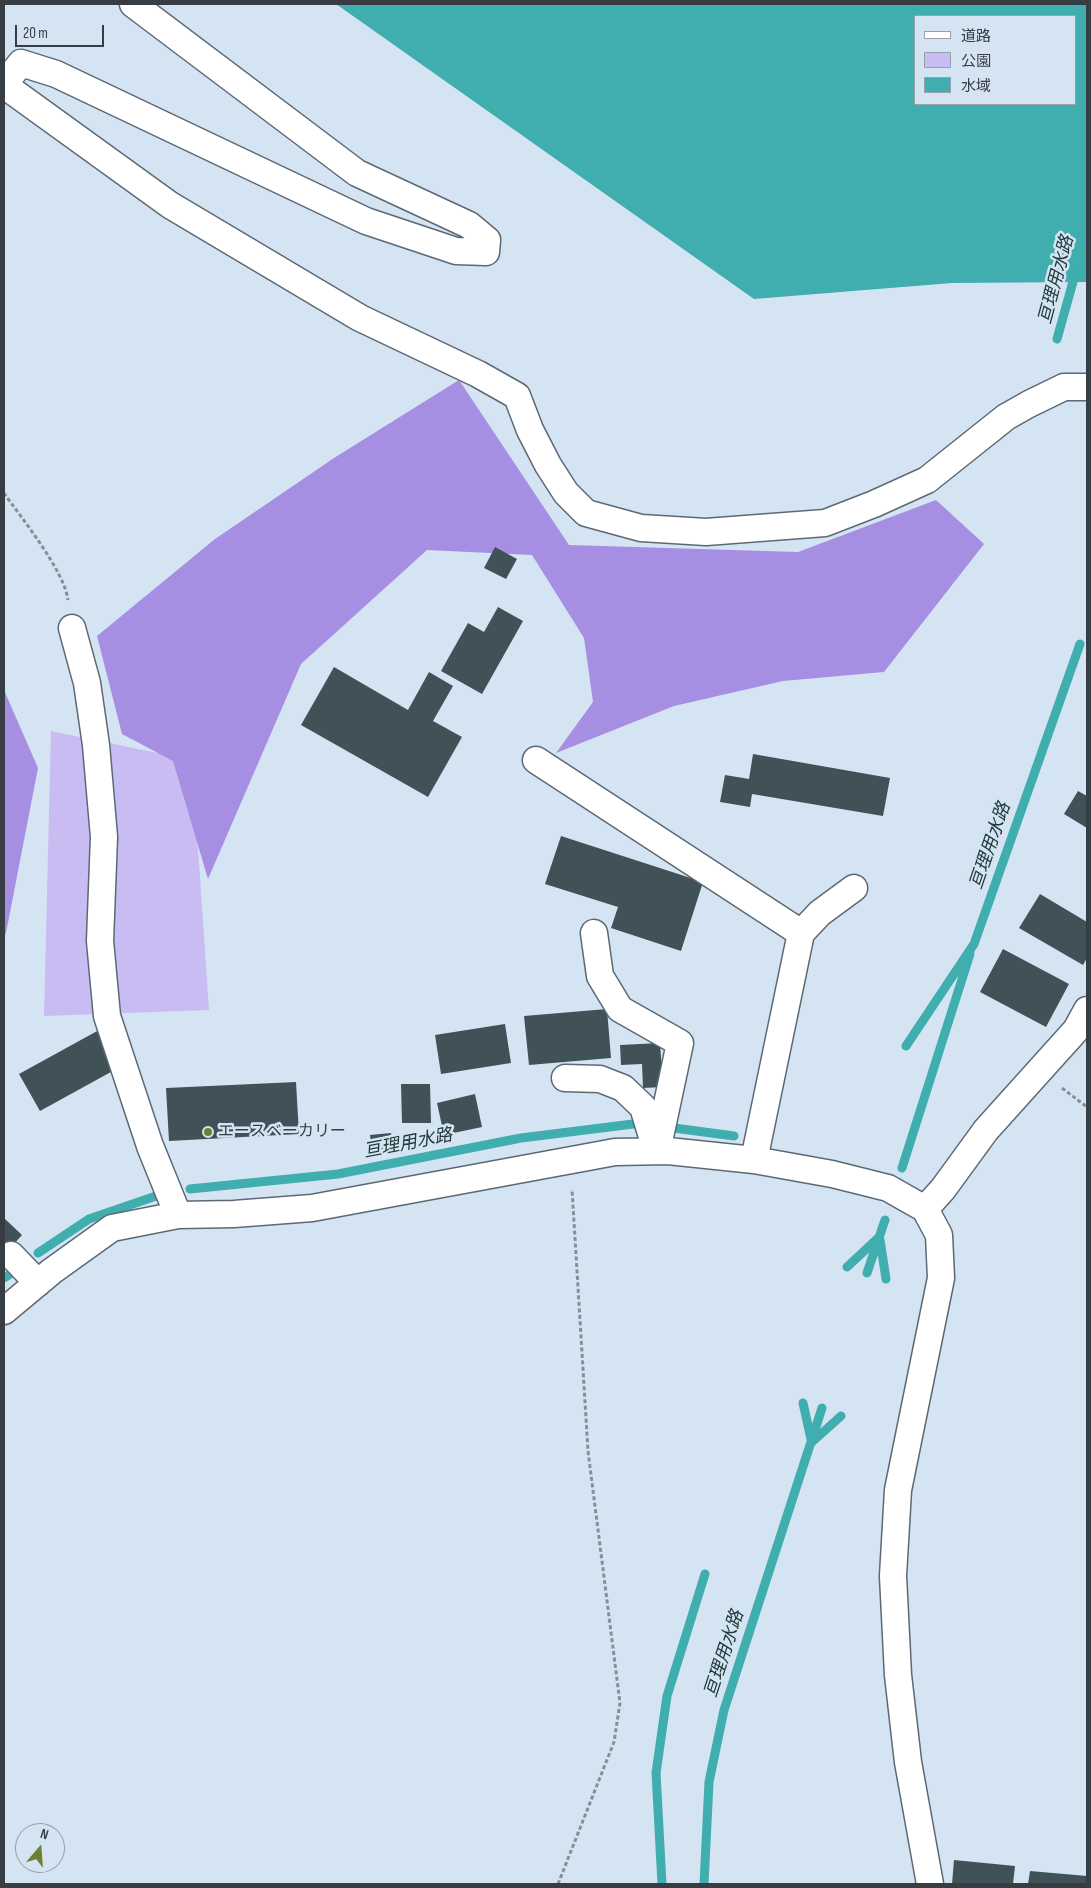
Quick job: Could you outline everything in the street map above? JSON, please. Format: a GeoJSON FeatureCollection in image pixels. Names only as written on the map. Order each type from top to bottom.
{"type":"FeatureCollection","features":[{"type":"Feature","properties":{"kind":"street"},"geometry":{"type":"LineString","coordinates":[[133,4],[358,173],[469,225],[488,240],[486,252],[456,251],[366,221],[56,74],[21,63],[4,84],[170,205],[360,318],[478,374],[517,396],[530,430],[548,465],[566,493],[586,514],[641,528],[706,532],[824,522],[874,504],[927,480],[1006,417],[1029,404],[1064,387],[1087,387]]}},
{"type":"Feature","properties":{"kind":"street"},"geometry":{"type":"LineString","coordinates":[[72,628],[87,683],[96,744],[104,837],[100,941],[108,1016],[150,1146],[178,1215]]}},
{"type":"Feature","properties":{"kind":"street"},"geometry":{"type":"LineString","coordinates":[[536,760],[801,933]]}},
{"type":"Feature","properties":{"kind":"street"},"geometry":{"type":"LineString","coordinates":[[754,1160],[801,933],[820,913],[854,888]]}},
{"type":"Feature","properties":{"kind":"street"},"geometry":{"type":"LineString","coordinates":[[594,933],[600,976],[620,1009],[680,1043],[656,1151]]}},
{"type":"Feature","properties":{"kind":"street"},"geometry":{"type":"LineString","coordinates":[[925,1209],[943,1189],[986,1130],[1076,1030],[1087,1010]]}},
{"type":"Feature","properties":{"kind":"street"},"geometry":{"type":"LineString","coordinates":[[565,1078],[600,1079],[624,1088],[643,1107],[656,1151]]}},
{"type":"Feature","properties":{"kind":"street"},"geometry":{"type":"LineString","coordinates":[[7,1303],[38,1283],[112,1228],[178,1215],[234,1214],[312,1208],[615,1152],[656,1151],[754,1160],[832,1174],[888,1188],[925,1209],[939,1235],[941,1278],[898,1490],[893,1576],[898,1675],[907,1752],[930,1884]]}},
{"type":"Feature","properties":{"kind":"street"},"geometry":{"type":"LineString","coordinates":[[11,1256],[38,1283]]}},
{"type":"Feature","properties":{"kind":"path"},"geometry":{"type":"LineString","coordinates":[[4,493],[46,552],[67,592],[72,628]]}},
{"type":"Feature","properties":{"kind":"path"},"geometry":{"type":"LineString","coordinates":[[558,1884],[614,1742],[620,1703],[588,1451],[570,1159]]}},
{"type":"Feature","properties":{"kind":"green space"},"geometry":{"type":"Polygon","coordinates":[[[51,731],[192,760],[209,1010],[44,1016],[51,731]]]}},
{"type":"Feature","properties":{"kind":"shaded area"},"geometry":{"type":"Polygon","coordinates":[[[459,380],[569,545],[798,552],[936,500],[984,544],[884,672],[783,681],[674,706],[556,753],[593,702],[584,638],[532,555],[427,550],[301,664],[208,879],[173,761],[122,734],[97,636],[215,539],[334,458],[459,380]]]}},
{"type":"Feature","properties":{"kind":"shaded area"},"geometry":{"type":"Polygon","coordinates":[[[4,690],[38,768],[4,937],[4,690]]]}},
{"type":"Feature","properties":{"kind":"water"},"geometry":{"type":"Polygon","coordinates":[[[336,4],[1087,4],[1087,282],[952,283],[754,299],[336,4]]]}},
{"type":"Feature","properties":{"kind":"building"},"geometry":{"type":"Polygon","coordinates":[[[495,547],[517,559],[506,579],[484,568],[495,547]]]}},
{"type":"Feature","properties":{"kind":"building"},"geometry":{"type":"Polygon","coordinates":[[[498,607],[523,621],[482,694],[441,671],[468,623],[484,632],[498,607]]]}},
{"type":"Feature","properties":{"kind":"building"},"geometry":{"type":"Polygon","coordinates":[[[334,667],[408,710],[429,672],[453,686],[433,721],[462,737],[428,797],[301,725],[334,667]]]}},
{"type":"Feature","properties":{"kind":"building"},"geometry":{"type":"Polygon","coordinates":[[[753,754],[890,778],[883,816],[752,794],[750,807],[720,802],[725,775],[749,779],[753,754]]]}},
{"type":"Feature","properties":{"kind":"building"},"geometry":{"type":"Polygon","coordinates":[[[1078,791],[1087,796],[1087,828],[1064,814],[1078,791]]]}},
{"type":"Feature","properties":{"kind":"building"},"geometry":{"type":"Polygon","coordinates":[[[561,836],[703,882],[681,951],[611,928],[618,907],[545,884],[561,836]]]}},
{"type":"Feature","properties":{"kind":"building"},"geometry":{"type":"Polygon","coordinates":[[[1040,894],[1087,922],[1087,958],[1083,965],[1019,928],[1040,894]]]}},
{"type":"Feature","properties":{"kind":"building"},"geometry":{"type":"Polygon","coordinates":[[[1003,949],[1069,984],[1046,1027],[980,992],[1003,949]]]}},
{"type":"Feature","properties":{"kind":"building"},"geometry":{"type":"Polygon","coordinates":[[[607,1009],[611,1058],[529,1065],[524,1016],[607,1009]]]}},
{"type":"Feature","properties":{"kind":"building"},"geometry":{"type":"Polygon","coordinates":[[[505,1024],[511,1063],[441,1074],[435,1035],[505,1024]]]}},
{"type":"Feature","properties":{"kind":"building"},"geometry":{"type":"Polygon","coordinates":[[[99,1030],[120,1067],[40,1111],[19,1074],[99,1030]]]}},
{"type":"Feature","properties":{"kind":"building"},"geometry":{"type":"Polygon","coordinates":[[[660,1043],[663,1087],[643,1088],[642,1064],[621,1065],[620,1045],[660,1043]]]}},
{"type":"Feature","properties":{"kind":"building"},"geometry":{"type":"Polygon","coordinates":[[[296,1082],[299,1134],[169,1141],[166,1088],[296,1082]]]}},
{"type":"Feature","properties":{"kind":"building"},"geometry":{"type":"Polygon","coordinates":[[[401,1084],[430,1084],[431,1123],[402,1123],[401,1084]]]}},
{"type":"Feature","properties":{"kind":"building"},"geometry":{"type":"Polygon","coordinates":[[[475,1094],[482,1127],[444,1135],[437,1103],[475,1094]]]}},
{"type":"Feature","properties":{"kind":"building"},"geometry":{"type":"Polygon","coordinates":[[[391,1133],[393,1149],[372,1151],[370,1135],[391,1133]]]}},
{"type":"Feature","properties":{"kind":"building"},"geometry":{"type":"Polygon","coordinates":[[[4,1218],[22,1235],[4,1255],[4,1218]]]}},
{"type":"Feature","properties":{"kind":"building"},"geometry":{"type":"Polygon","coordinates":[[[954,1860],[1015,1866],[1013,1884],[952,1884],[954,1860]]]}},
{"type":"Feature","properties":{"kind":"building"},"geometry":{"type":"Polygon","coordinates":[[[1030,1871],[1087,1876],[1087,1884],[1028,1884],[1030,1871]]]}},
{"type":"Feature","properties":{"kind":"waterway","name":"亘理用水路"},"geometry":{"type":"LineString","coordinates":[[1057,339],[1076,271]]}},
{"type":"Feature","properties":{"kind":"waterway","name":"亘理用水路"},"geometry":{"type":"LineString","coordinates":[[906,1046],[974,944],[1080,644]]}},
{"type":"Feature","properties":{"kind":"waterway"},"geometry":{"type":"LineString","coordinates":[[902,1168],[970,954]]}},
{"type":"Feature","properties":{"kind":"waterway","name":"亘理用水路"},"geometry":{"type":"LineString","coordinates":[[190,1189],[338,1174],[521,1138],[633,1124]]}},
{"type":"Feature","properties":{"kind":"waterway","name":"亘理用水路"},"geometry":{"type":"LineString","coordinates":[[674,1128],[734,1136]]}},
{"type":"Feature","properties":{"kind":"waterway","name":"亘理用水路"},"geometry":{"type":"LineString","coordinates":[[38,1253],[89,1219],[156,1196]]}},
{"type":"Feature","properties":{"kind":"waterway"},"geometry":{"type":"LineString","coordinates":[[867,1273],[885,1220]]}},
{"type":"Feature","properties":{"kind":"waterway"},"geometry":{"type":"LineString","coordinates":[[847,1267],[877,1239]]}},
{"type":"Feature","properties":{"kind":"waterway"},"geometry":{"type":"LineString","coordinates":[[880,1240],[886,1279]]}},
{"type":"Feature","properties":{"kind":"waterway","name":"亘理用水路"},"geometry":{"type":"LineString","coordinates":[[4,1278],[9,1275]]}},
{"type":"Feature","properties":{"kind":"waterway"},"geometry":{"type":"LineString","coordinates":[[803,1403],[811,1439]]}},
{"type":"Feature","properties":{"kind":"waterway","name":"亘理用水路"},"geometry":{"type":"LineString","coordinates":[[704,1884],[709,1782],[724,1710],[822,1408]]}},
{"type":"Feature","properties":{"kind":"waterway"},"geometry":{"type":"LineString","coordinates":[[812,1442],[841,1416]]}},
{"type":"Feature","properties":{"kind":"waterway"},"geometry":{"type":"LineString","coordinates":[[662,1884],[656,1773],[667,1696],[705,1574]]}},
{"type":"Feature","properties":{"kind":"place","name":"エースベーカリー"},"geometry":{"type":"Point","coordinates":[208,1132]}}]}
